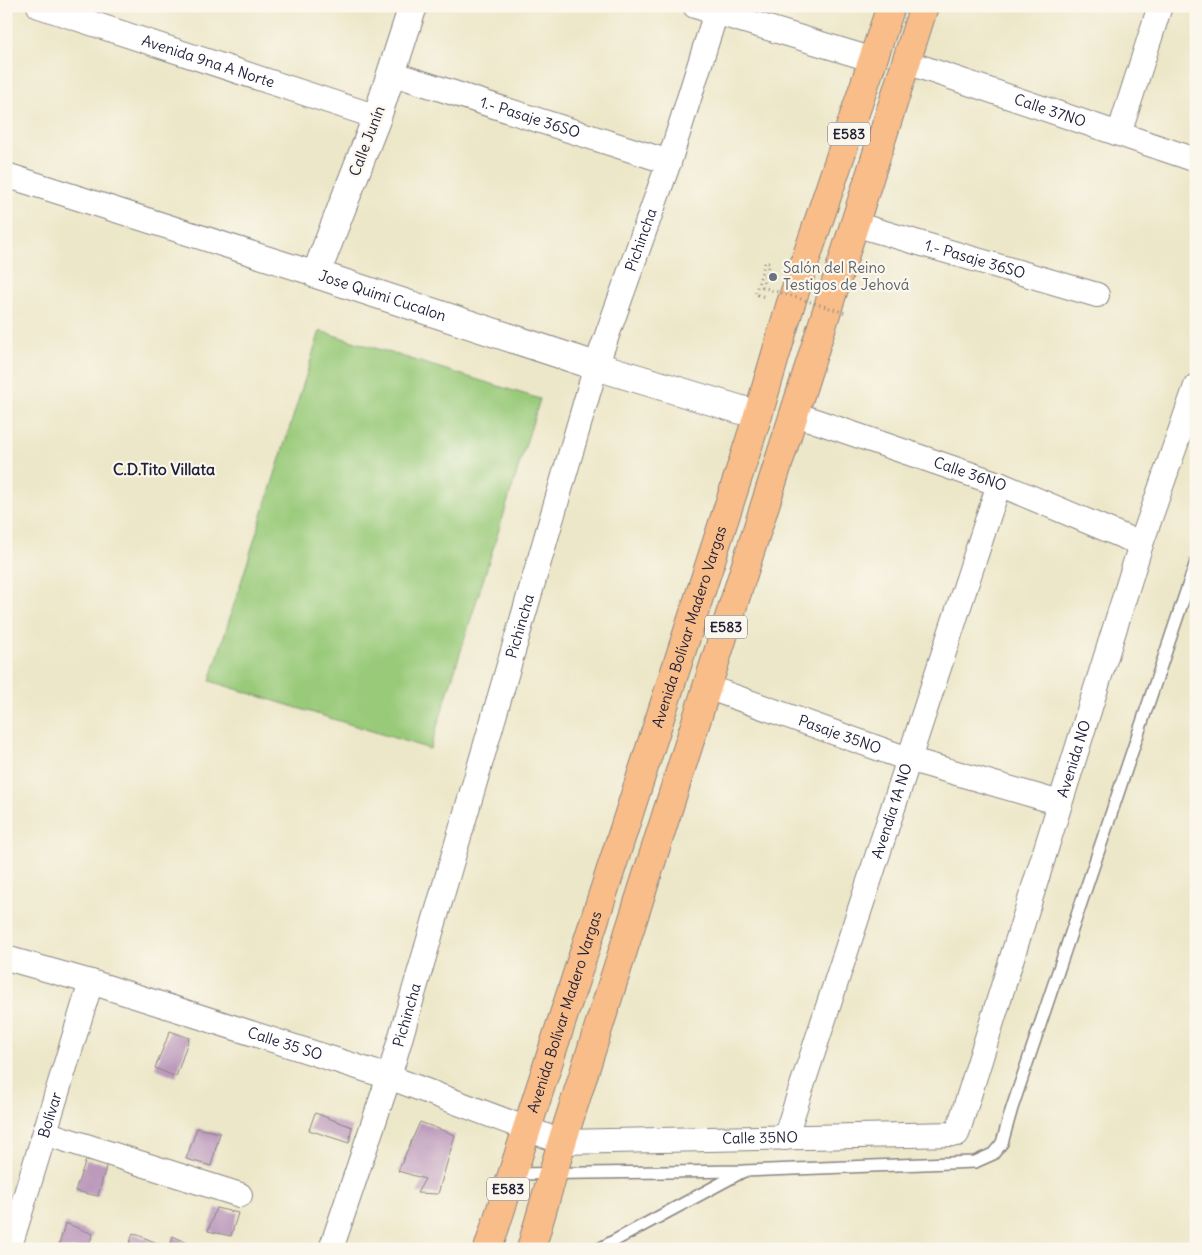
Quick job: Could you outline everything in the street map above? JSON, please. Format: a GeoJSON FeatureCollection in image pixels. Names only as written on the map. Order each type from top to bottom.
{"type":"FeatureCollection","features":[{"type":"Feature","properties":{"kind":"main road","name":"Avenida Bolívar Madero Vargas"},"geometry":{"type":"LineString","coordinates":[[488,1249],[758,414],[790,306],[891,6]]}},
{"type":"Feature","properties":{"kind":"main road","name":"E583"},"geometry":{"type":"LineString","coordinates":[[531,1249],[562,1142],[924,6]]}},
{"type":"Feature","properties":{"kind":"street","name":"Avenida 9na A Norte"},"geometry":{"type":"LineString","coordinates":[[39,6],[376,117]]}},
{"type":"Feature","properties":{"kind":"street","name":"Calle Junín"},"geometry":{"type":"LineString","coordinates":[[316,274],[376,117],[414,6]]}},
{"type":"Feature","properties":{"kind":"street"},"geometry":{"type":"LineString","coordinates":[[1119,134],[1160,6]]}},
{"type":"Feature","properties":{"kind":"street"},"geometry":{"type":"LineString","coordinates":[[710,9],[874,60]]}},
{"type":"Feature","properties":{"kind":"street","name":"Pichincha"},"geometry":{"type":"LineString","coordinates":[[331,1249],[389,1077],[596,366],[669,162],[710,9]]}},
{"type":"Feature","properties":{"kind":"street","name":"Calle 37NO"},"geometry":{"type":"LineString","coordinates":[[906,62],[1196,160]]}},
{"type":"Feature","properties":{"kind":"street","name":"1.- Pasaje 36SO"},"geometry":{"type":"LineString","coordinates":[[391,73],[669,162]]}},
{"type":"Feature","properties":{"kind":"street","name":"Jose Quimi Cucalon"},"geometry":{"type":"LineString","coordinates":[[6,175],[596,366],[758,414]]}},
{"type":"Feature","properties":{"kind":"street","name":"1.- Pasaje 36SO"},"geometry":{"type":"LineString","coordinates":[[854,224],[1097,295]]}},
{"type":"Feature","properties":{"kind":"street","name":"Avenida NO"},"geometry":{"type":"LineString","coordinates":[[957,1134],[1140,544],[1196,386]]}},
{"type":"Feature","properties":{"kind":"street","name":"Calle 36NO"},"geometry":{"type":"LineString","coordinates":[[795,414],[999,484],[1140,544]]}},
{"type":"Feature","properties":{"kind":"street","name":"Avendia 1A NO"},"geometry":{"type":"LineString","coordinates":[[786,1138],[999,484]]}},
{"type":"Feature","properties":{"kind":"street","name":"Pasaje 35NO"},"geometry":{"type":"LineString","coordinates":[[707,687],[908,759],[1060,803]]}},
{"type":"Feature","properties":{"kind":"street","name":"Calle 35 SO"},"geometry":{"type":"LineString","coordinates":[[6,958],[91,982],[389,1077],[562,1142]]}},
{"type":"Feature","properties":{"kind":"street","name":"Bolívar"},"geometry":{"type":"LineString","coordinates":[[8,1249],[91,982]]}},
{"type":"Feature","properties":{"kind":"street"},"geometry":{"type":"LineString","coordinates":[[45,1133],[240,1195]]}},
{"type":"Feature","properties":{"kind":"street","name":"Calle 35NO"},"geometry":{"type":"LineString","coordinates":[[562,1142],[957,1134]]}},
{"type":"Feature","properties":{"kind":"lane"},"geometry":{"type":"LineString","coordinates":[[512,1174],[743,1171],[975,1162],[993,1154],[1002,1143],[1012,1108],[1196,562]]}},
{"type":"Feature","properties":{"kind":"lane"},"geometry":{"type":"LineString","coordinates":[[599,1249],[743,1171]]}},
{"type":"Feature","properties":{"kind":"path"},"geometry":{"type":"LineString","coordinates":[[755,294],[764,262],[769,264],[762,287],[846,312]]}},
{"type":"Feature","properties":{"kind":"green space"},"geometry":{"type":"Polygon","coordinates":[[[320,331],[540,399],[430,749],[210,681],[320,331]]]}},
{"type":"Feature","properties":{"kind":"building"},"geometry":{"type":"Polygon","coordinates":[[[170,1031],[189,1038],[176,1077],[155,1068],[170,1031]]]}},
{"type":"Feature","properties":{"kind":"building"},"geometry":{"type":"Polygon","coordinates":[[[315,1113],[352,1127],[349,1143],[309,1130],[315,1113]]]}},
{"type":"Feature","properties":{"kind":"building"},"geometry":{"type":"Polygon","coordinates":[[[420,1122],[455,1135],[438,1194],[417,1193],[425,1179],[398,1171],[420,1122]]]}},
{"type":"Feature","properties":{"kind":"building"},"geometry":{"type":"Polygon","coordinates":[[[197,1128],[220,1133],[211,1166],[186,1159],[197,1128]]]}},
{"type":"Feature","properties":{"kind":"building"},"geometry":{"type":"Polygon","coordinates":[[[86,1160],[107,1163],[98,1196],[75,1191],[86,1160]]]}},
{"type":"Feature","properties":{"kind":"building"},"geometry":{"type":"Polygon","coordinates":[[[216,1208],[238,1213],[231,1236],[208,1231],[216,1208]]]}},
{"type":"Feature","properties":{"kind":"building"},"geometry":{"type":"Polygon","coordinates":[[[65,1223],[93,1234],[87,1249],[58,1249],[65,1223]]]}},
{"type":"Feature","properties":{"kind":"building"},"geometry":{"type":"Polygon","coordinates":[[[133,1233],[162,1245],[161,1249],[128,1249],[133,1233]]]}},
{"type":"Feature","properties":{"kind":"building"},"geometry":{"type":"Polygon","coordinates":[[[173,1236],[195,1247],[195,1249],[170,1249],[173,1236]]]}},
{"type":"Feature","properties":{"kind":"place","name":"Salón del Reino Testigos de Jehová"},"geometry":{"type":"Point","coordinates":[773,277]}},
{"type":"Feature","properties":{"kind":"district","name":"C.D.Tito Villata"},"geometry":{"type":"Point","coordinates":[164,469]}}]}
